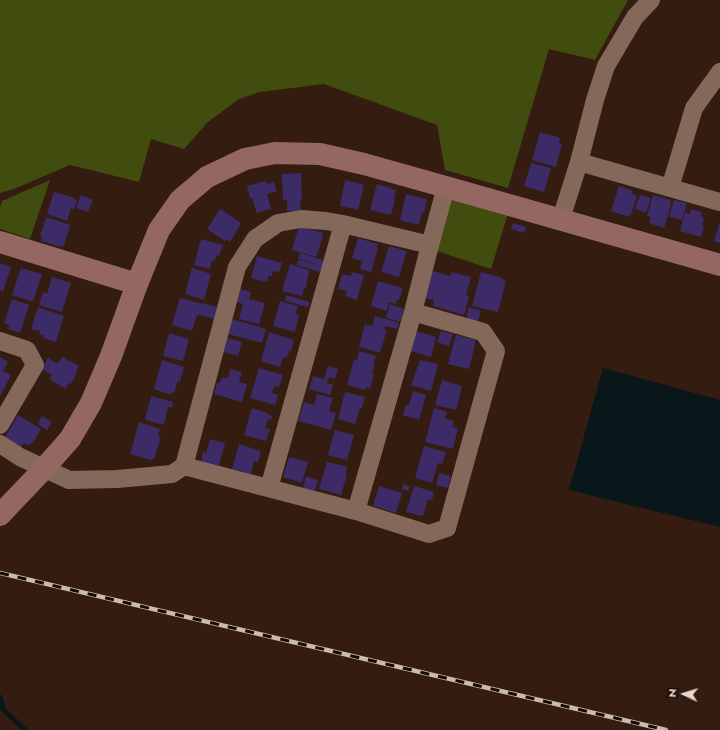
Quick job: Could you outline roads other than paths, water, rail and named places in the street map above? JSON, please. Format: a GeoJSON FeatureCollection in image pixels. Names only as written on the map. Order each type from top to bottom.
{"type":"FeatureCollection","features":[{"type":"Feature","properties":{"kind":"street"},"geometry":{"type":"LineString","coordinates":[[561,220],[606,66],[635,17],[651,0]]}},
{"type":"Feature","properties":{"kind":"street"},"geometry":{"type":"LineString","coordinates":[[670,188],[694,108],[720,72]]}},
{"type":"Feature","properties":{"kind":"street"},"geometry":{"type":"LineString","coordinates":[[0,515],[70,439],[92,403],[112,356],[137,284],[158,230],[180,200],[207,177],[245,159],[275,153],[320,154],[364,164],[720,265]]}},
{"type":"Feature","properties":{"kind":"street"},"geometry":{"type":"LineString","coordinates":[[579,162],[720,202]]}},
{"type":"Feature","properties":{"kind":"street"},"geometry":{"type":"LineString","coordinates":[[356,511],[413,312],[446,187]]}},
{"type":"Feature","properties":{"kind":"street"},"geometry":{"type":"LineString","coordinates":[[0,444],[20,457],[69,480],[117,479],[172,474],[184,466],[237,267],[255,239],[278,223],[301,219],[343,224],[430,245]]}},
{"type":"Feature","properties":{"kind":"street"},"geometry":{"type":"LineString","coordinates":[[269,488],[343,224]]}},
{"type":"Feature","properties":{"kind":"street"},"geometry":{"type":"LineString","coordinates":[[0,242],[137,284]]}},
{"type":"Feature","properties":{"kind":"street"},"geometry":{"type":"LineString","coordinates":[[184,466],[356,511],[429,534],[447,528],[496,351],[484,332],[413,312]]}},
{"type":"Feature","properties":{"kind":"street"},"geometry":{"type":"LineString","coordinates":[[0,341],[27,350],[35,365],[0,425]]}},
{"type":"Feature","properties":{"kind":"waterway"},"geometry":{"type":"LineString","coordinates":[[0,697],[3,709],[25,730]]}},
{"type":"Feature","properties":{"kind":"railway"},"geometry":{"type":"LineString","coordinates":[[0,573],[666,730]]}}]}
